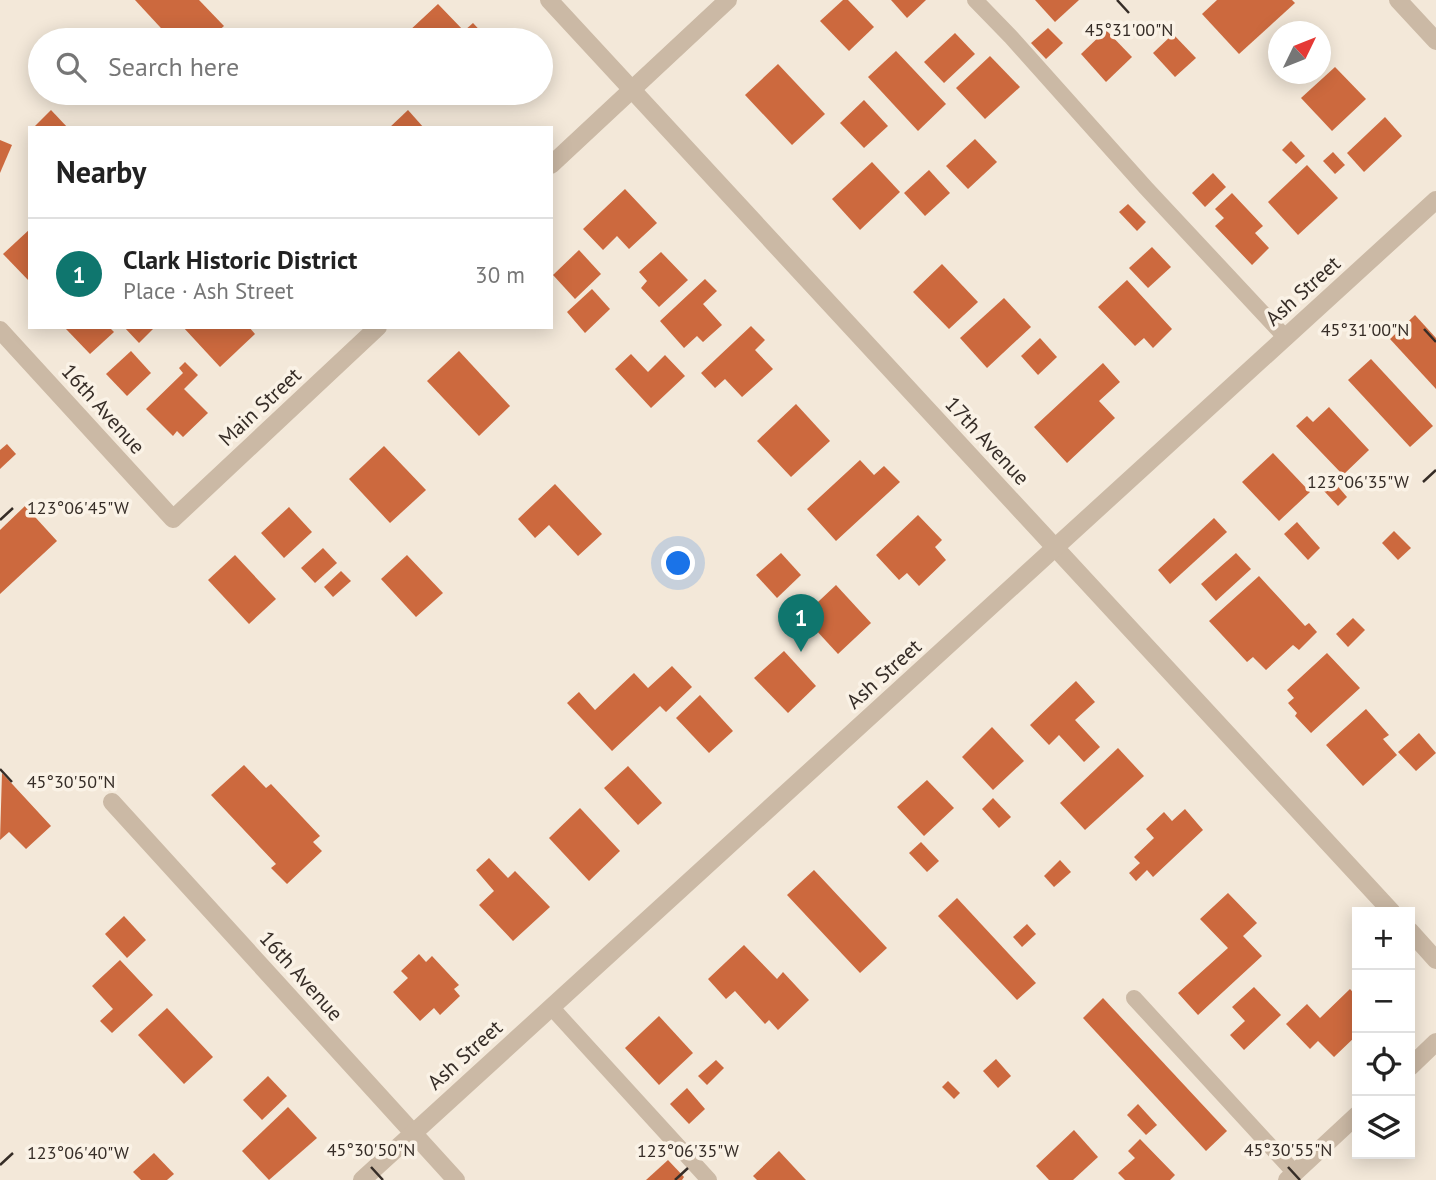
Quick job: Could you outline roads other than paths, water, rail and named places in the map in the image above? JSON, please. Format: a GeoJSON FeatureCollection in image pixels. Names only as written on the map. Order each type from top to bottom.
{"type":"FeatureCollection","features":[{"type":"Feature","properties":{"kind":"street","name":"17th Avenue"},"geometry":{"type":"LineString","coordinates":[[549,0],[1387,907]]}},
{"type":"Feature","properties":{"kind":"street"},"geometry":{"type":"LineString","coordinates":[[553,164],[728,0]]}},
{"type":"Feature","properties":{"kind":"street"},"geometry":{"type":"LineString","coordinates":[[1398,0],[1436,41]]}},
{"type":"Feature","properties":{"kind":"street","name":"Ash Street"},"geometry":{"type":"LineString","coordinates":[[362,1180],[1436,200]]}},
{"type":"Feature","properties":{"kind":"street","name":"Main Street"},"geometry":{"type":"LineString","coordinates":[[173,519],[376,329]]}},
{"type":"Feature","properties":{"kind":"street","name":"16th Avenue"},"geometry":{"type":"LineString","coordinates":[[0,330],[173,519]]}},
{"type":"Feature","properties":{"kind":"street","name":"16th Avenue"},"geometry":{"type":"LineString","coordinates":[[113,802],[456,1180]]}},
{"type":"Feature","properties":{"kind":"street"},"geometry":{"type":"LineString","coordinates":[[1415,937],[1436,960]]}},
{"type":"Feature","properties":{"kind":"street"},"geometry":{"type":"LineString","coordinates":[[1415,1062],[1436,1042]]}},
{"type":"Feature","properties":{"kind":"street"},"geometry":{"type":"LineString","coordinates":[[1291,1176],[1352,1120]]}},
{"type":"Feature","properties":{"kind":"lane"},"geometry":{"type":"LineString","coordinates":[[975,0],[1012,37],[1146,188],[1286,338]]}},
{"type":"Feature","properties":{"kind":"lane"},"geometry":{"type":"LineString","coordinates":[[1134,998],[1291,1176]]}},
{"type":"Feature","properties":{"kind":"lane"},"geometry":{"type":"LineString","coordinates":[[552,1008],[709,1180]]}},
{"type":"Feature","properties":{"kind":"place","name":"Clark Historic District"},"geometry":{"type":"Point","coordinates":[801,652]}}]}
